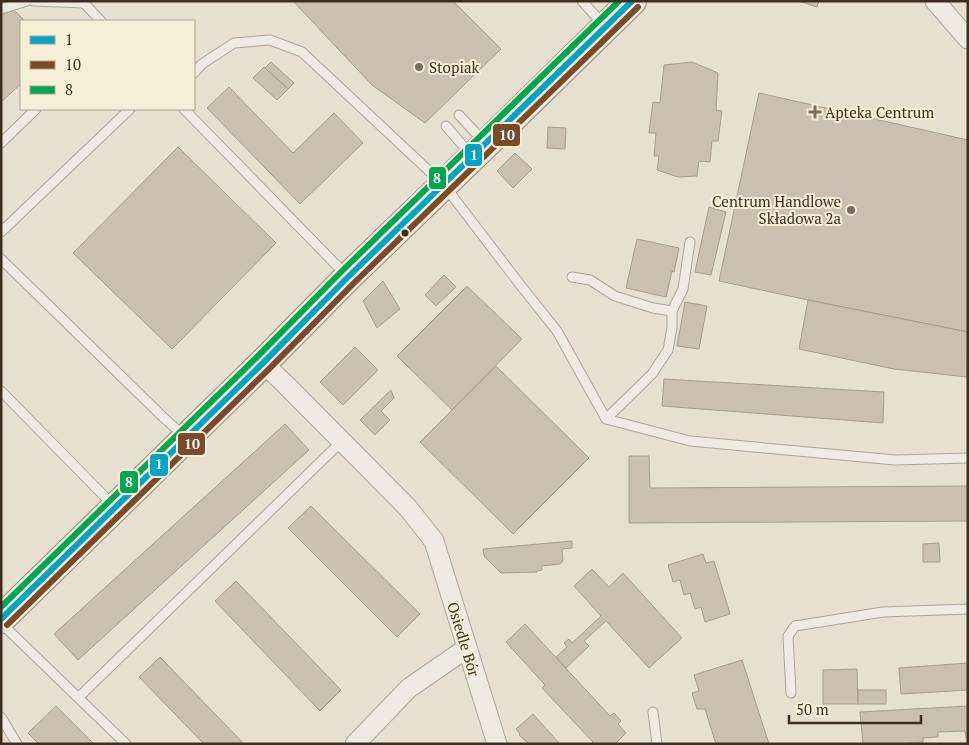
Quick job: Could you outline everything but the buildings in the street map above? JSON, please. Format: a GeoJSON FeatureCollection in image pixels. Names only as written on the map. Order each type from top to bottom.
{"type":"FeatureCollection","features":[{"type":"Feature","properties":{"kind":"main road"},"geometry":{"type":"LineString","coordinates":[[1,619],[263,363],[348,277],[632,1]]}},
{"type":"Feature","properties":{"kind":"street"},"geometry":{"type":"LineString","coordinates":[[934,1],[968,39]]}},
{"type":"Feature","properties":{"kind":"street","name":"Osiedle Bór"},"geometry":{"type":"LineString","coordinates":[[263,363],[408,508],[434,541],[466,648],[498,744]]}},
{"type":"Feature","properties":{"kind":"street"},"geometry":{"type":"LineString","coordinates":[[354,744],[410,688],[466,648]]}},
{"type":"Feature","properties":{"kind":"lane"},"geometry":{"type":"LineString","coordinates":[[1,9],[26,1]]}},
{"type":"Feature","properties":{"kind":"lane"},"geometry":{"type":"LineString","coordinates":[[33,1],[83,2],[100,20]]}},
{"type":"Feature","properties":{"kind":"lane"},"geometry":{"type":"LineString","coordinates":[[582,1],[605,26]]}},
{"type":"Feature","properties":{"kind":"lane"},"geometry":{"type":"LineString","coordinates":[[195,72],[202,64],[234,43],[270,40],[302,52],[444,185],[557,331],[606,419],[690,441],[895,460],[968,458]]}},
{"type":"Feature","properties":{"kind":"lane"},"geometry":{"type":"LineString","coordinates":[[1,143],[35,110]]}},
{"type":"Feature","properties":{"kind":"lane"},"geometry":{"type":"LineString","coordinates":[[1,232],[129,110]]}},
{"type":"Feature","properties":{"kind":"lane"},"geometry":{"type":"LineString","coordinates":[[185,110],[348,277]]}},
{"type":"Feature","properties":{"kind":"lane"},"geometry":{"type":"LineString","coordinates":[[459,116],[479,151]]}},
{"type":"Feature","properties":{"kind":"lane"},"geometry":{"type":"LineString","coordinates":[[446,126],[479,151]]}},
{"type":"Feature","properties":{"kind":"lane"},"geometry":{"type":"LineString","coordinates":[[606,419],[652,374],[668,350],[672,328],[672,311],[683,289],[690,242]]}},
{"type":"Feature","properties":{"kind":"lane"},"geometry":{"type":"LineString","coordinates":[[1,259],[186,438]]}},
{"type":"Feature","properties":{"kind":"lane"},"geometry":{"type":"LineString","coordinates":[[572,277],[590,280],[615,296],[653,308],[672,311]]}},
{"type":"Feature","properties":{"kind":"lane"},"geometry":{"type":"LineString","coordinates":[[1,391],[115,507]]}},
{"type":"Feature","properties":{"kind":"lane"},"geometry":{"type":"LineString","coordinates":[[78,697],[341,442]]}},
{"type":"Feature","properties":{"kind":"lane"},"geometry":{"type":"LineString","coordinates":[[791,693],[788,636],[795,626],[883,612],[968,609]]}},
{"type":"Feature","properties":{"kind":"lane"},"geometry":{"type":"LineString","coordinates":[[1,623],[126,744]]}},
{"type":"Feature","properties":{"kind":"lane"},"geometry":{"type":"LineString","coordinates":[[653,712],[657,744]]}},
{"type":"Feature","properties":{"kind":"lane"},"geometry":{"type":"LineString","coordinates":[[1,717],[17,744]]}},
{"type":"Feature","properties":{"kind":"transit line","name":"8"},"geometry":{"type":"LineString","coordinates":[[1,607],[619,1]]}},
{"type":"Feature","properties":{"kind":"transit line","name":"1"},"geometry":{"type":"LineString","coordinates":[[1,619],[263,363],[348,277],[632,1]]}},
{"type":"Feature","properties":{"kind":"transit line","name":"10"},"geometry":{"type":"LineString","coordinates":[[7,625],[269,369],[354,283],[638,7]]}},
{"type":"Feature","properties":{"kind":"place","name":"Stopiak"},"geometry":{"type":"Point","coordinates":[419,67]}},
{"type":"Feature","properties":{"kind":"place","name":"Apteka Centrum"},"geometry":{"type":"Point","coordinates":[815,112]}},
{"type":"Feature","properties":{"kind":"place","name":"Centrum Handlowe Składowa 2a"},"geometry":{"type":"Point","coordinates":[851,210]}}]}
